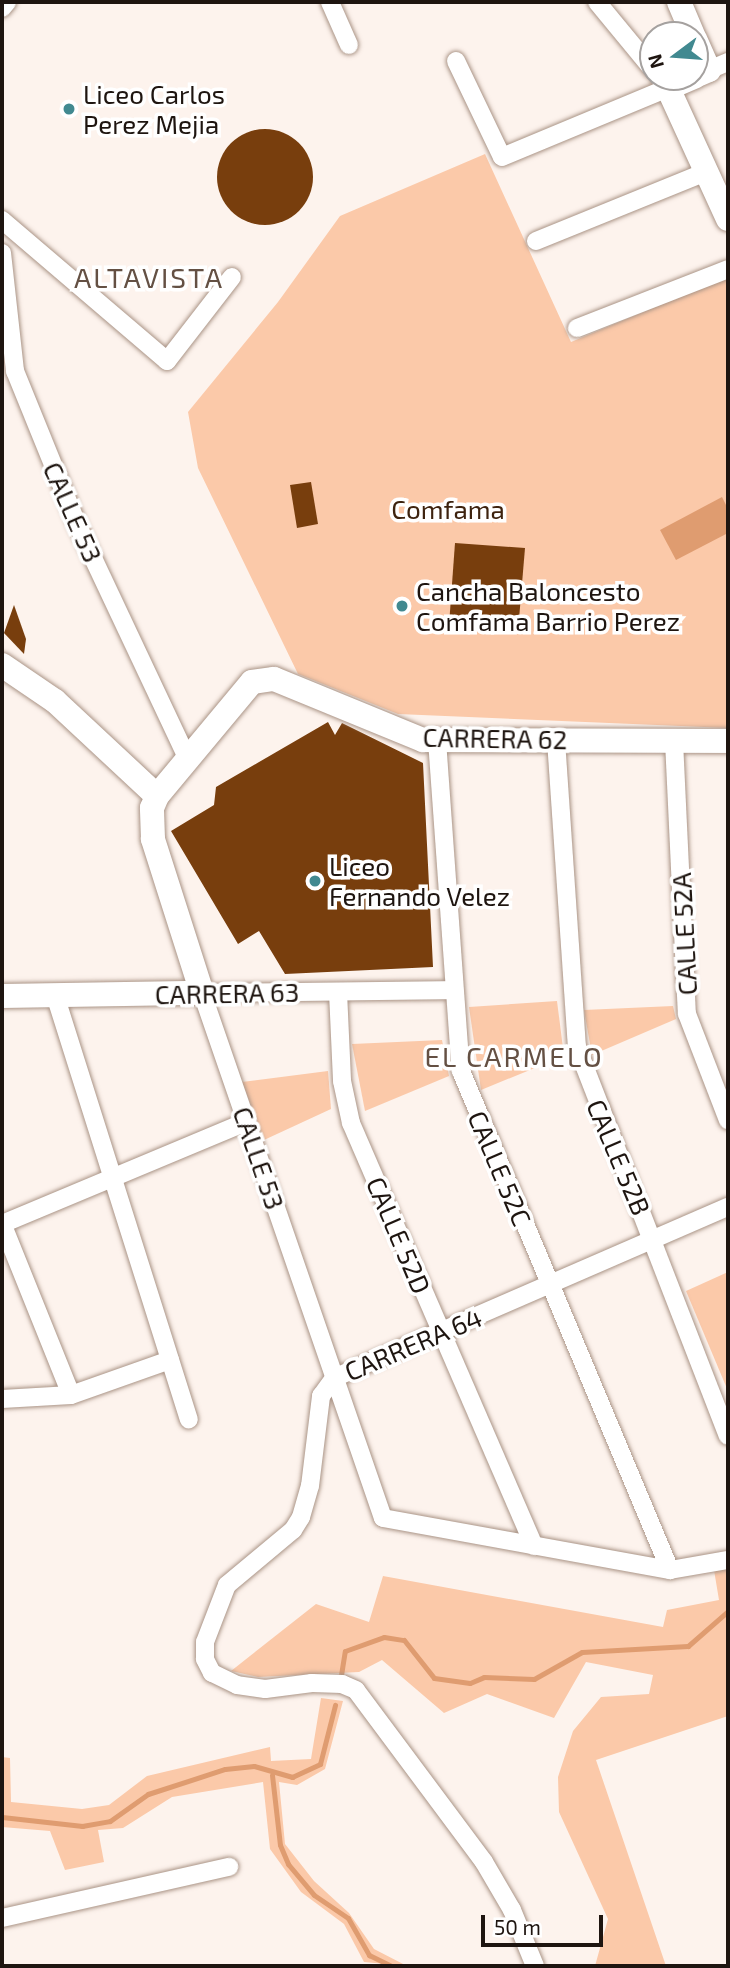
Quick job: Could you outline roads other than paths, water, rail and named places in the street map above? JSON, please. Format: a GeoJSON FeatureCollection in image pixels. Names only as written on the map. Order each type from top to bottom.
{"type":"FeatureCollection","features":[{"type":"Feature","properties":{"kind":"street"},"geometry":{"type":"LineString","coordinates":[[2,8],[6,2]]}},
{"type":"Feature","properties":{"kind":"street"},"geometry":{"type":"LineString","coordinates":[[330,2],[349,45]]}},
{"type":"Feature","properties":{"kind":"street"},"geometry":{"type":"LineString","coordinates":[[597,2],[639,53]]}},
{"type":"Feature","properties":{"kind":"street"},"geometry":{"type":"LineString","coordinates":[[678,2],[687,21]]}},
{"type":"Feature","properties":{"kind":"street"},"geometry":{"type":"LineString","coordinates":[[456,61],[502,157],[639,88]]}},
{"type":"Feature","properties":{"kind":"street"},"geometry":{"type":"LineString","coordinates":[[666,91],[728,219]]}},
{"type":"Feature","properties":{"kind":"street"},"geometry":{"type":"LineString","coordinates":[[536,241],[706,172]]}},
{"type":"Feature","properties":{"kind":"street"},"geometry":{"type":"LineString","coordinates":[[2,220],[167,361],[232,277]]}},
{"type":"Feature","properties":{"kind":"street","name":"CALLE 53"},"geometry":{"type":"LineString","coordinates":[[2,253],[8,371],[187,758]]}},
{"type":"Feature","properties":{"kind":"street"},"geometry":{"type":"LineString","coordinates":[[578,328],[728,269]]}},
{"type":"Feature","properties":{"kind":"street"},"geometry":{"type":"LineString","coordinates":[[2,665],[55,701],[157,796],[187,758]]}},
{"type":"Feature","properties":{"kind":"street","name":"CARRERA 62"},"geometry":{"type":"LineString","coordinates":[[187,758],[246,686],[274,679],[408,736],[437,740],[728,741]]}},
{"type":"Feature","properties":{"kind":"street","name":"CALLE 52C"},"geometry":{"type":"LineString","coordinates":[[437,740],[457,1056],[464,1080],[670,1570]]}},
{"type":"Feature","properties":{"kind":"street","name":"CALLE 52B"},"geometry":{"type":"LineString","coordinates":[[556,740],[577,1047],[728,1436]]}},
{"type":"Feature","properties":{"kind":"street","name":"CALLE 52A"},"geometry":{"type":"LineString","coordinates":[[674,740],[688,1014],[728,1120]]}},
{"type":"Feature","properties":{"kind":"street","name":"CALLE 53"},"geometry":{"type":"LineString","coordinates":[[157,796],[151,816],[153,839],[202,993],[383,1518],[534,1546]]}},
{"type":"Feature","properties":{"kind":"street","name":"CARRERA 63"},"geometry":{"type":"LineString","coordinates":[[2,996],[453,990]]}},
{"type":"Feature","properties":{"kind":"street","name":"CALLE 52D"},"geometry":{"type":"LineString","coordinates":[[338,992],[342,1081],[351,1123],[534,1546]]}},
{"type":"Feature","properties":{"kind":"street"},"geometry":{"type":"LineString","coordinates":[[55,996],[189,1419]]}},
{"type":"Feature","properties":{"kind":"street"},"geometry":{"type":"LineString","coordinates":[[71,1395],[2,1224],[246,1122]]}},
{"type":"Feature","properties":{"kind":"street","name":"CARRERA 64"},"geometry":{"type":"LineString","coordinates":[[536,1966],[512,1910],[484,1863],[356,1690],[312,1683],[255,1688],[237,1685],[212,1673],[205,1659],[205,1642],[227,1585],[293,1530],[307,1503],[321,1396],[334,1378],[728,1207]]}},
{"type":"Feature","properties":{"kind":"street"},"geometry":{"type":"LineString","coordinates":[[2,1399],[71,1395],[170,1360]]}},
{"type":"Feature","properties":{"kind":"street"},"geometry":{"type":"LineString","coordinates":[[534,1546],[670,1570],[728,1560]]}},
{"type":"Feature","properties":{"kind":"street"},"geometry":{"type":"LineString","coordinates":[[2,1918],[229,1867]]}},
{"type":"Feature","properties":{"kind":"waterway"},"geometry":{"type":"LineString","coordinates":[[341,1675],[345,1651],[384,1637],[404,1640],[434,1678],[470,1683],[484,1677],[534,1679],[582,1652],[688,1646],[728,1611]]}},
{"type":"Feature","properties":{"kind":"waterway"},"geometry":{"type":"LineString","coordinates":[[2,1817],[82,1826],[110,1821],[148,1794],[225,1769],[254,1766],[292,1777],[320,1764],[335,1705]]}},
{"type":"Feature","properties":{"kind":"waterway"},"geometry":{"type":"LineString","coordinates":[[272,1775],[280,1845],[288,1864],[314,1895],[348,1918],[369,1955],[392,1966]]}},
{"type":"Feature","properties":{"kind":"place","name":"Liceo Carlos Perez Mejia"},"geometry":{"type":"Point","coordinates":[69,109]}},
{"type":"Feature","properties":{"kind":"place","name":"Cancha Baloncesto Comfama Barrio Perez"},"geometry":{"type":"Point","coordinates":[402,606]}},
{"type":"Feature","properties":{"kind":"place","name":"Liceo Fernando Velez"},"geometry":{"type":"Point","coordinates":[315,881]}},
{"type":"Feature","properties":{"kind":"district","name":"ALTAVISTA"},"geometry":{"type":"Point","coordinates":[149,277]}},
{"type":"Feature","properties":{"kind":"district","name":"EL CARMELO"},"geometry":{"type":"Point","coordinates":[514,1056]}},
{"type":"Feature","properties":{"kind":"park label","name":"Comfama"},"geometry":{"type":"Point","coordinates":[448,509]}}]}
